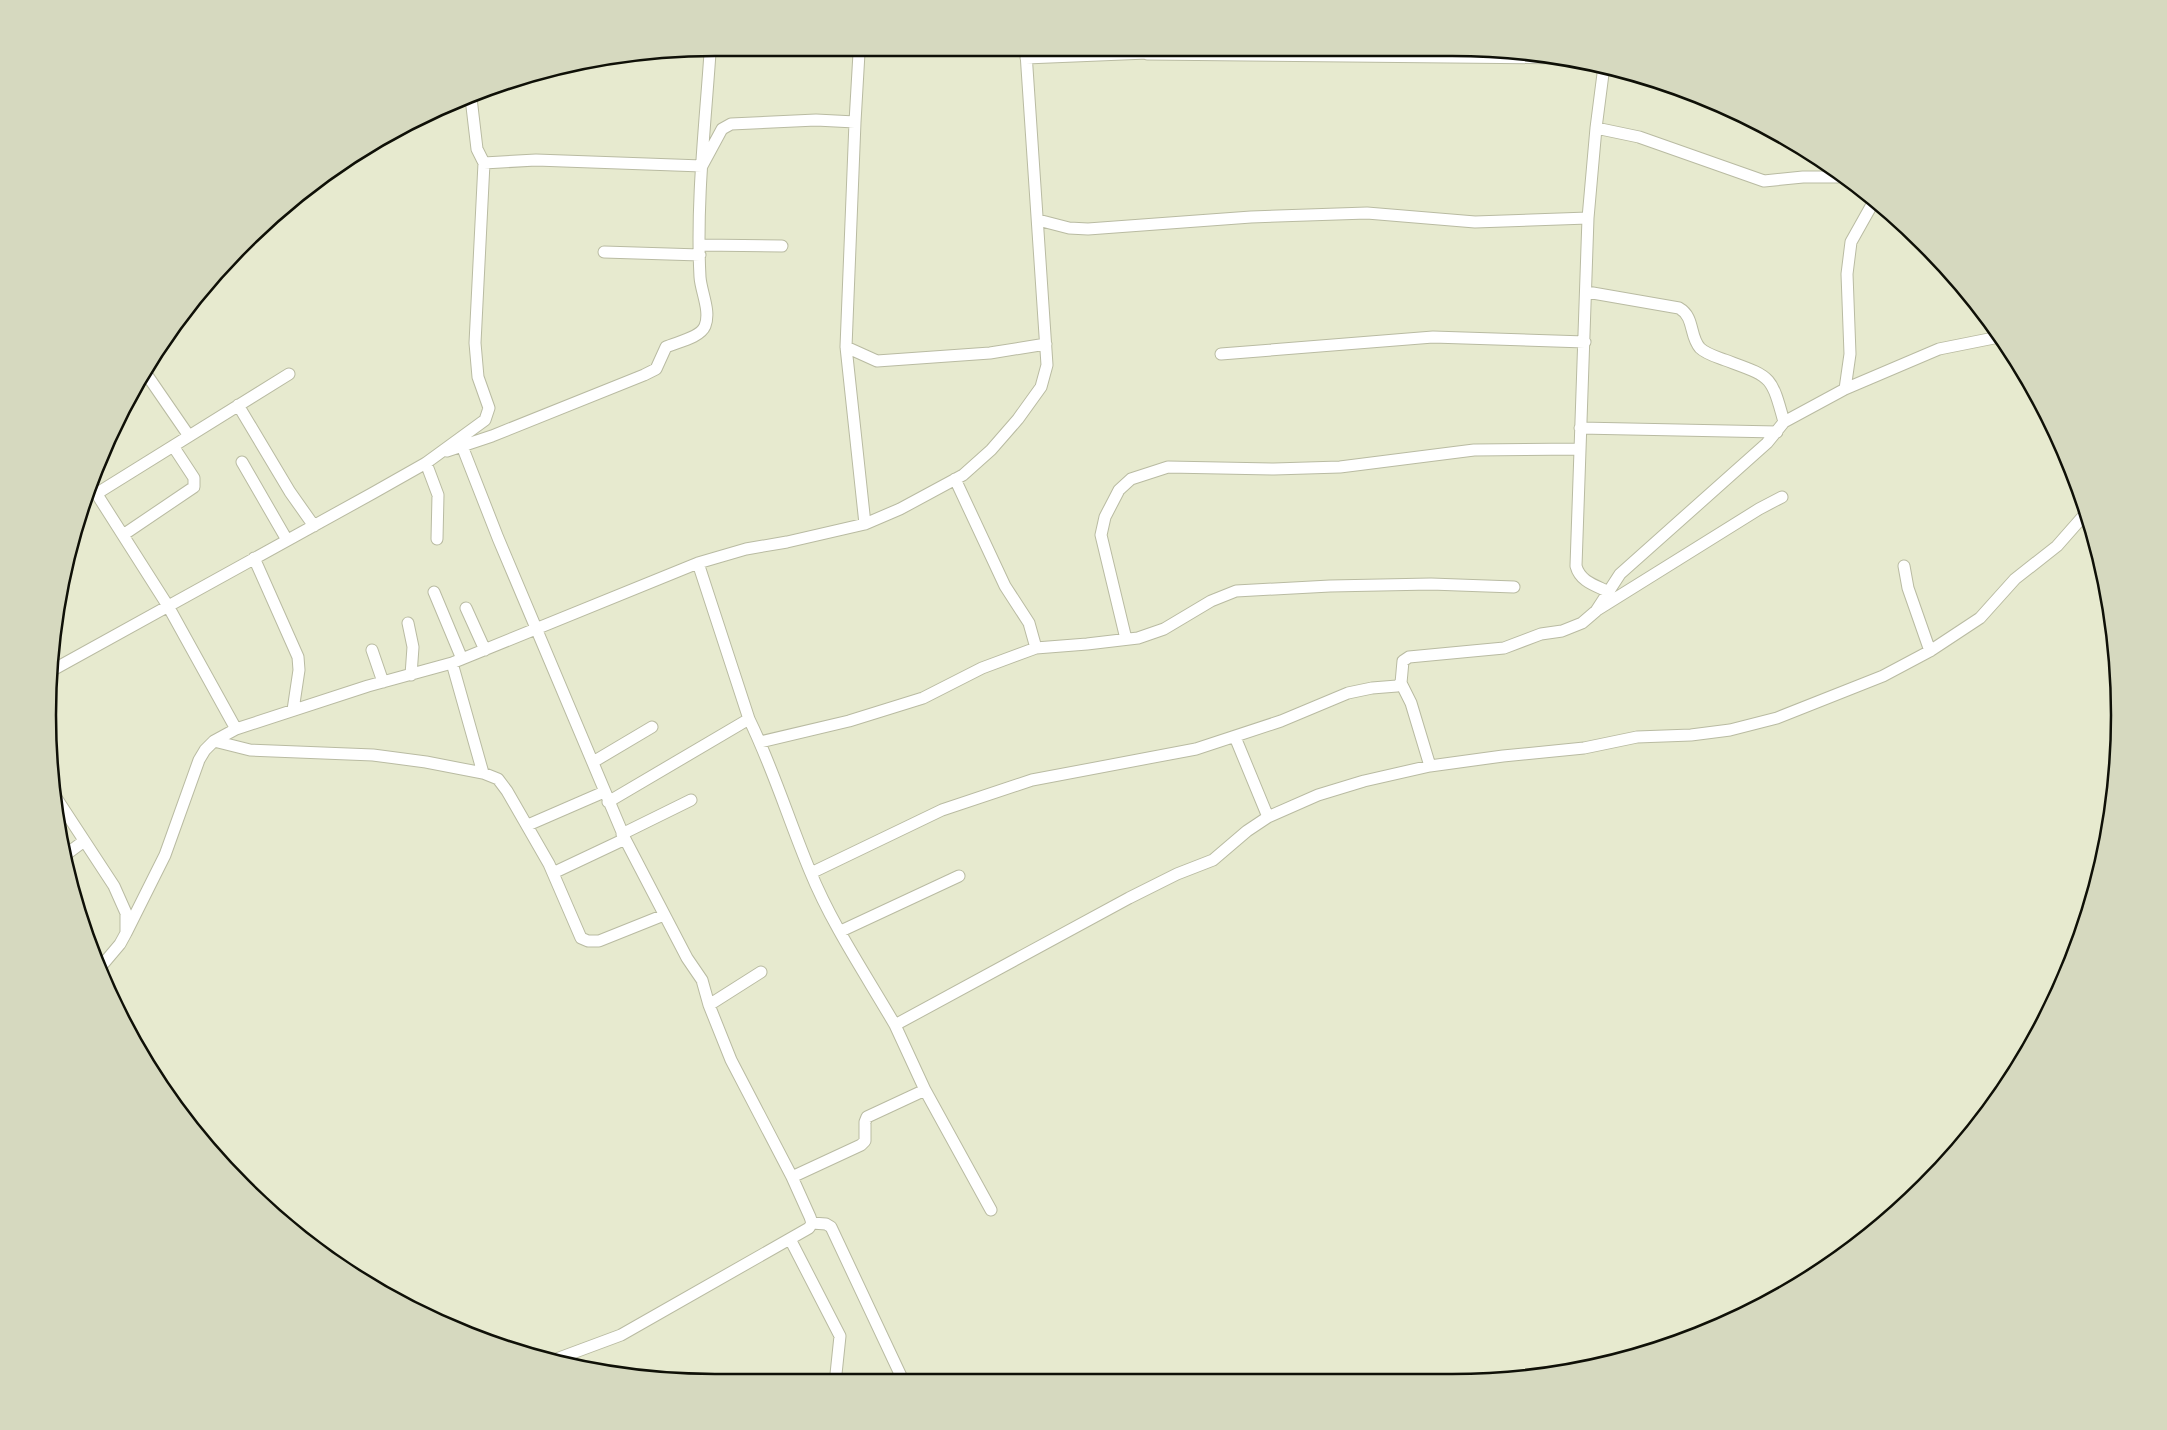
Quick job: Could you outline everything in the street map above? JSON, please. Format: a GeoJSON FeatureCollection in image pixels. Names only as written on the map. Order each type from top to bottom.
{"type":"FeatureCollection","features":[{"type":"Feature","properties":{"kind":"street"},"geometry":{"type":"LineString","coordinates":[[440,453],[644,376],[656,369],[666,347],[697,334],[705,326],[707,318],[700,279],[700,250],[702,166],[710,56]]}},
{"type":"Feature","properties":{"kind":"street"},"geometry":{"type":"LineString","coordinates":[[859,56],[846,347],[865,524]]}},
{"type":"Feature","properties":{"kind":"street"},"geometry":{"type":"LineString","coordinates":[[104,963],[120,944],[165,855],[199,760],[214,741],[236,729],[293,710],[457,661],[698,562],[746,549],[787,542],[865,524],[900,510],[963,475],[991,450],[1042,387],[1047,365],[1026,56]]}},
{"type":"Feature","properties":{"kind":"street"},"geometry":{"type":"LineString","coordinates":[[1356,56],[1477,57]]}},
{"type":"Feature","properties":{"kind":"street"},"geometry":{"type":"LineString","coordinates":[[1603,74],[1588,218],[1587,292],[1579,449],[1576,566],[1578,574],[1585,581],[1607,591]]}},
{"type":"Feature","properties":{"kind":"street"},"geometry":{"type":"LineString","coordinates":[[58,667],[426,463],[486,420],[489,408],[478,377],[474,343],[484,162],[477,149],[472,103]]}},
{"type":"Feature","properties":{"kind":"street"},"geometry":{"type":"LineString","coordinates":[[702,166],[722,129],[731,124],[808,121],[855,122]]}},
{"type":"Feature","properties":{"kind":"street"},"geometry":{"type":"LineString","coordinates":[[1596,128],[1639,137],[1764,181],[1804,177],[1832,177]]}},
{"type":"Feature","properties":{"kind":"street"},"geometry":{"type":"LineString","coordinates":[[484,162],[536,160],[702,166]]}},
{"type":"Feature","properties":{"kind":"street"},"geometry":{"type":"LineString","coordinates":[[1845,389],[1850,354],[1847,274],[1851,242],[1871,207]]}},
{"type":"Feature","properties":{"kind":"street"},"geometry":{"type":"LineString","coordinates":[[1038,220],[1069,228],[1088,229],[1251,217],[1367,213],[1475,222],[1588,218]]}},
{"type":"Feature","properties":{"kind":"street"},"geometry":{"type":"LineString","coordinates":[[604,252],[782,246]]}},
{"type":"Feature","properties":{"kind":"street"},"geometry":{"type":"LineString","coordinates":[[1587,292],[1679,308],[1687,313],[1700,348],[1712,355],[1757,372],[1769,380],[1775,391],[1784,422]]}},
{"type":"Feature","properties":{"kind":"street"},"geometry":{"type":"LineString","coordinates":[[1221,354],[1433,337],[1585,342]]}},
{"type":"Feature","properties":{"kind":"street"},"geometry":{"type":"LineString","coordinates":[[1596,611],[1607,591],[1620,574],[1777,432],[1784,422],[1845,389],[1939,349],[1992,338]]}},
{"type":"Feature","properties":{"kind":"street"},"geometry":{"type":"LineString","coordinates":[[846,347],[877,361],[990,352],[1046,344]]}},
{"type":"Feature","properties":{"kind":"street"},"geometry":{"type":"LineString","coordinates":[[97,487],[173,446],[289,374]]}},
{"type":"Feature","properties":{"kind":"street"},"geometry":{"type":"LineString","coordinates":[[149,379],[188,436]]}},
{"type":"Feature","properties":{"kind":"street"},"geometry":{"type":"LineString","coordinates":[[238,405],[290,492],[314,526]]}},
{"type":"Feature","properties":{"kind":"street"},"geometry":{"type":"LineString","coordinates":[[1580,428],[1777,432]]}},
{"type":"Feature","properties":{"kind":"street"},"geometry":{"type":"LineString","coordinates":[[123,535],[191,491],[194,487],[194,478],[173,446]]}},
{"type":"Feature","properties":{"kind":"street"},"geometry":{"type":"LineString","coordinates":[[462,446],[535,629],[606,797],[664,916],[687,958],[702,980],[708,1005],[731,1060],[792,1177],[812,1222]]}},
{"type":"Feature","properties":{"kind":"street"},"geometry":{"type":"LineString","coordinates":[[1126,639],[1101,535],[1105,516],[1120,490],[1131,479],[1168,467],[1274,469],[1340,467],[1474,450],[1579,449]]}},
{"type":"Feature","properties":{"kind":"street"},"geometry":{"type":"LineString","coordinates":[[242,462],[287,540]]}},
{"type":"Feature","properties":{"kind":"street"},"geometry":{"type":"LineString","coordinates":[[426,463],[438,495],[437,539]]}},
{"type":"Feature","properties":{"kind":"street"},"geometry":{"type":"LineString","coordinates":[[955,479],[1005,586],[1029,623],[1036,648]]}},
{"type":"Feature","properties":{"kind":"street"},"geometry":{"type":"LineString","coordinates":[[95,492],[168,606],[236,729]]}},
{"type":"Feature","properties":{"kind":"street"},"geometry":{"type":"LineString","coordinates":[[1430,766],[1412,703],[1401,683],[1403,661],[1408,657],[1504,648],[1542,634],[1562,631],[1582,623],[1596,611],[1759,509],[1782,497]]}},
{"type":"Feature","properties":{"kind":"street"},"geometry":{"type":"LineString","coordinates":[[894,1025],[1129,898],[1177,874],[1213,860],[1247,831],[1268,817],[1318,795],[1364,781],[1430,766],[1584,748],[1637,737],[1691,735],[1730,730],[1777,718],[1883,676],[1930,651],[1980,618],[2015,579],[2057,546],[2081,520]]}},
{"type":"Feature","properties":{"kind":"street"},"geometry":{"type":"LineString","coordinates":[[254,558],[298,656],[299,670],[293,710]]}},
{"type":"Feature","properties":{"kind":"street"},"geometry":{"type":"LineString","coordinates":[[698,562],[749,719],[760,742],[811,873],[894,1025],[925,1090],[991,1210]]}},
{"type":"Feature","properties":{"kind":"street"},"geometry":{"type":"LineString","coordinates":[[1904,566],[1908,588],[1930,651]]}},
{"type":"Feature","properties":{"kind":"street"},"geometry":{"type":"LineString","coordinates":[[760,742],[849,721],[923,698],[982,668],[1036,648],[1126,639],[1164,629],[1211,601],[1236,591],[1330,586],[1430,584],[1514,586]]}},
{"type":"Feature","properties":{"kind":"street"},"geometry":{"type":"LineString","coordinates":[[434,592],[457,661],[483,773]]}},
{"type":"Feature","properties":{"kind":"street"},"geometry":{"type":"LineString","coordinates":[[466,608],[485,650]]}},
{"type":"Feature","properties":{"kind":"street"},"geometry":{"type":"LineString","coordinates":[[408,623],[413,646],[411,675]]}},
{"type":"Feature","properties":{"kind":"street"},"geometry":{"type":"LineString","coordinates":[[372,650],[383,682]]}},
{"type":"Feature","properties":{"kind":"street"},"geometry":{"type":"LineString","coordinates":[[811,873],[942,810],[1032,780],[1196,749],[1281,721],[1348,693],[1372,688],[1397,686],[1401,683]]}},
{"type":"Feature","properties":{"kind":"street"},"geometry":{"type":"LineString","coordinates":[[528,826],[606,797],[749,719]]}},
{"type":"Feature","properties":{"kind":"street"},"geometry":{"type":"LineString","coordinates":[[592,762],[652,727]]}},
{"type":"Feature","properties":{"kind":"street"},"geometry":{"type":"LineString","coordinates":[[1234,737],[1268,817]]}},
{"type":"Feature","properties":{"kind":"street"},"geometry":{"type":"LineString","coordinates":[[214,741],[250,750],[373,755],[426,762],[483,773],[498,779],[508,791],[553,872],[580,938],[588,941],[599,941],[664,916]]}},
{"type":"Feature","properties":{"kind":"street"},"geometry":{"type":"LineString","coordinates":[[553,872],[691,800]]}},
{"type":"Feature","properties":{"kind":"street"},"geometry":{"type":"LineString","coordinates":[[63,809],[114,886],[126,912],[126,932]]}},
{"type":"Feature","properties":{"kind":"street"},"geometry":{"type":"LineString","coordinates":[[71,851],[84,841]]}},
{"type":"Feature","properties":{"kind":"street"},"geometry":{"type":"LineString","coordinates":[[841,931],[960,876]]}},
{"type":"Feature","properties":{"kind":"street"},"geometry":{"type":"LineString","coordinates":[[708,1005],[761,972]]}},
{"type":"Feature","properties":{"kind":"street"},"geometry":{"type":"LineString","coordinates":[[792,1177],[862,1145],[865,1141],[864,1122],[867,1117],[925,1090]]}},
{"type":"Feature","properties":{"kind":"street"},"geometry":{"type":"LineString","coordinates":[[566,1356],[621,1335],[809,1228],[812,1222]]}},
{"type":"Feature","properties":{"kind":"street"},"geometry":{"type":"LineString","coordinates":[[812,1222],[826,1224],[831,1227],[900,1374]]}},
{"type":"Feature","properties":{"kind":"street"},"geometry":{"type":"LineString","coordinates":[[790,1239],[840,1336],[836,1374]]}}]}
